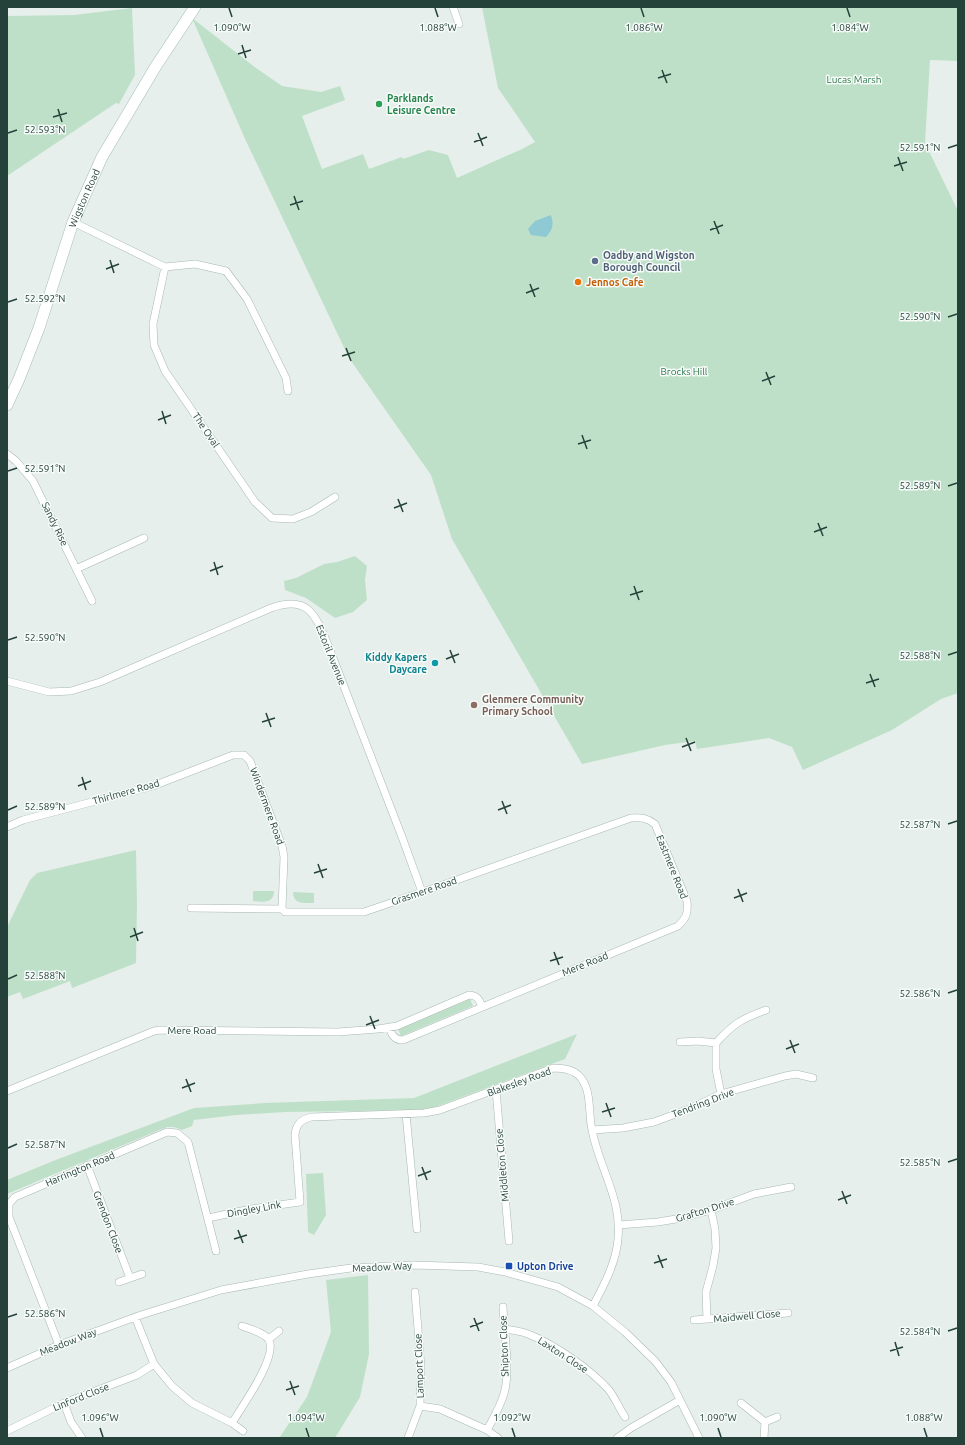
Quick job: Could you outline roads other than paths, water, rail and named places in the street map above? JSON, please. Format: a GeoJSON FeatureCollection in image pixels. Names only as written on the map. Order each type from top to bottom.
{"type":"FeatureCollection","features":[{"type":"Feature","properties":{"kind":"main road","name":"Wigston Road"},"geometry":{"type":"LineString","coordinates":[[7,405],[39,328],[73,222],[102,157],[152,72],[195,7]]}},
{"type":"Feature","properties":{"kind":"street"},"geometry":{"type":"LineString","coordinates":[[453,7],[459,24]]}},
{"type":"Feature","properties":{"kind":"street"},"geometry":{"type":"LineString","coordinates":[[73,222],[165,267],[195,264],[226,271],[248,299],[286,378],[288,391]]}},
{"type":"Feature","properties":{"kind":"street","name":"The Oval"},"geometry":{"type":"LineString","coordinates":[[165,267],[153,324],[154,345],[165,371],[255,502],[272,518],[293,519],[311,512],[335,497]]}},
{"type":"Feature","properties":{"kind":"street","name":"Sandy Rise"},"geometry":{"type":"LineString","coordinates":[[7,454],[16,461],[33,481],[92,601]]}},
{"type":"Feature","properties":{"kind":"street"},"geometry":{"type":"LineString","coordinates":[[76,569],[144,538]]}},
{"type":"Feature","properties":{"kind":"street","name":"Estoril Avenue"},"geometry":{"type":"LineString","coordinates":[[7,681],[49,692],[71,691],[100,682],[271,608],[285,603],[305,607],[319,622],[422,892]]}},
{"type":"Feature","properties":{"kind":"street","name":"Thirlmere Road"},"geometry":{"type":"LineString","coordinates":[[7,827],[23,820],[153,786],[233,755],[244,755]]}},
{"type":"Feature","properties":{"kind":"street","name":"Windermere Road"},"geometry":{"type":"LineString","coordinates":[[244,755],[248,757],[250,761],[282,846],[284,857],[282,908]]}},
{"type":"Feature","properties":{"kind":"street","name":"Grasmere Road"},"geometry":{"type":"LineString","coordinates":[[191,908],[282,908],[285,912],[364,912],[631,818],[641,817],[648,819]]}},
{"type":"Feature","properties":{"kind":"street","name":"Eastmere Road"},"geometry":{"type":"LineString","coordinates":[[648,819],[655,824],[686,901],[688,911],[686,918]]}},
{"type":"Feature","properties":{"kind":"street","name":"Mere Road"},"geometry":{"type":"LineString","coordinates":[[389,1027],[397,1040],[403,1040],[678,926],[686,918]]}},
{"type":"Feature","properties":{"kind":"street","name":"Mere Road"},"geometry":{"type":"LineString","coordinates":[[7,1091],[146,1034],[160,1030],[338,1032],[397,1026],[469,995],[479,998],[482,1007]]}},
{"type":"Feature","properties":{"kind":"street"},"geometry":{"type":"LineString","coordinates":[[721,1094],[716,1069],[716,1043],[729,1029],[746,1017],[766,1010]]}},
{"type":"Feature","properties":{"kind":"street"},"geometry":{"type":"LineString","coordinates":[[680,1042],[698,1041],[716,1043]]}},
{"type":"Feature","properties":{"kind":"street","name":"Blakesley Road"},"geometry":{"type":"LineString","coordinates":[[300,1202],[295,1129],[298,1123],[304,1119],[311,1117],[424,1113],[440,1110],[553,1068],[567,1068],[580,1076],[588,1090],[592,1130],[596,1150],[612,1189],[616,1204],[618,1238],[613,1263],[593,1306]]}},
{"type":"Feature","properties":{"kind":"street","name":"Tendring Drive"},"geometry":{"type":"LineString","coordinates":[[592,1130],[622,1128],[654,1122],[689,1109],[721,1094],[785,1076],[796,1074],[813,1078]]}},
{"type":"Feature","properties":{"kind":"street","name":"Middleton Close"},"geometry":{"type":"LineString","coordinates":[[496,1090],[508,1240]]}},
{"type":"Feature","properties":{"kind":"street"},"geometry":{"type":"LineString","coordinates":[[406,1114],[417,1229]]}},
{"type":"Feature","properties":{"kind":"street","name":"Harrington Road"},"geometry":{"type":"LineString","coordinates":[[59,1346],[9,1217],[9,1204],[16,1197],[167,1132],[177,1133],[188,1142],[216,1251]]}},
{"type":"Feature","properties":{"kind":"street","name":"Grendon Close"},"geometry":{"type":"LineString","coordinates":[[87,1166],[130,1278]]}},
{"type":"Feature","properties":{"kind":"street","name":"Grafton Drive"},"geometry":{"type":"LineString","coordinates":[[618,1224],[658,1222],[682,1218],[711,1210],[754,1194],[791,1187]]}},
{"type":"Feature","properties":{"kind":"street","name":"Dingley Link"},"geometry":{"type":"LineString","coordinates":[[208,1218],[251,1209],[300,1202]]}},
{"type":"Feature","properties":{"kind":"street","name":"Maidwell Close"},"geometry":{"type":"LineString","coordinates":[[707,1319],[706,1292],[716,1248],[715,1229],[711,1210]]}},
{"type":"Feature","properties":{"kind":"street","name":"Meadow Way"},"geometry":{"type":"LineString","coordinates":[[7,1368],[135,1317],[220,1290],[308,1274],[351,1268],[413,1266],[478,1267],[505,1272],[558,1287],[593,1306],[625,1332],[655,1362],[671,1382],[699,1438]]}},
{"type":"Feature","properties":{"kind":"street"},"geometry":{"type":"LineString","coordinates":[[119,1282],[142,1274]]}},
{"type":"Feature","properties":{"kind":"street","name":"Lamport Close"},"geometry":{"type":"LineString","coordinates":[[408,1438],[420,1406],[421,1367],[416,1292]]}},
{"type":"Feature","properties":{"kind":"street","name":"Shipton Close"},"geometry":{"type":"LineString","coordinates":[[487,1430],[499,1408],[505,1390],[507,1376],[503,1307]]}},
{"type":"Feature","properties":{"kind":"street","name":"Maidwell Close"},"geometry":{"type":"LineString","coordinates":[[694,1320],[788,1313]]}},
{"type":"Feature","properties":{"kind":"street"},"geometry":{"type":"LineString","coordinates":[[135,1317],[154,1364],[172,1386],[192,1403],[232,1423],[243,1431]]}},
{"type":"Feature","properties":{"kind":"street"},"geometry":{"type":"LineString","coordinates":[[232,1423],[266,1367],[271,1345],[269,1339],[264,1335],[242,1326]]}},
{"type":"Feature","properties":{"kind":"street","name":"Laxton Close"},"geometry":{"type":"LineString","coordinates":[[504,1329],[528,1333],[552,1346],[576,1362],[594,1376],[609,1391],[624,1417]]}},
{"type":"Feature","properties":{"kind":"street"},"geometry":{"type":"LineString","coordinates":[[269,1339],[279,1331]]}},
{"type":"Feature","properties":{"kind":"street","name":"Linford Close"},"geometry":{"type":"LineString","coordinates":[[7,1431],[64,1403],[136,1374],[154,1364]]}},
{"type":"Feature","properties":{"kind":"street"},"geometry":{"type":"LineString","coordinates":[[617,1438],[631,1428],[680,1400]]}},
{"type":"Feature","properties":{"kind":"street"},"geometry":{"type":"LineString","coordinates":[[64,1403],[71,1422],[82,1438]]}},
{"type":"Feature","properties":{"kind":"street"},"geometry":{"type":"LineString","coordinates":[[741,1403],[765,1422]]}},
{"type":"Feature","properties":{"kind":"street"},"geometry":{"type":"LineString","coordinates":[[420,1406],[440,1409],[487,1430],[498,1438]]}},
{"type":"Feature","properties":{"kind":"street"},"geometry":{"type":"LineString","coordinates":[[765,1422],[777,1417]]}},
{"type":"Feature","properties":{"kind":"street"},"geometry":{"type":"LineString","coordinates":[[764,1438],[765,1422]]}},
{"type":"Feature","properties":{"kind":"water"},"geometry":{"type":"Polygon","coordinates":[[[551,215],[552,227],[546,237],[531,235],[528,229],[535,221],[551,215]]]}},
{"type":"Feature","properties":{"kind":"place","name":"Parklands Leisure Centre"},"geometry":{"type":"Point","coordinates":[379,104]}},
{"type":"Feature","properties":{"kind":"place","name":"Oadby and Wigston Borough Council"},"geometry":{"type":"Point","coordinates":[595,261]}},
{"type":"Feature","properties":{"kind":"place","name":"Jennos Cafe"},"geometry":{"type":"Point","coordinates":[578,282]}},
{"type":"Feature","properties":{"kind":"place","name":"Kiddy Kapers Daycare"},"geometry":{"type":"Point","coordinates":[435,663]}},
{"type":"Feature","properties":{"kind":"place","name":"Glenmere Community Primary School"},"geometry":{"type":"Point","coordinates":[474,705]}},
{"type":"Feature","properties":{"kind":"place","name":"Upton Drive"},"geometry":{"type":"Point","coordinates":[509,1266]}},
{"type":"Feature","properties":{"kind":"park label","name":"Lucas Marsh"},"geometry":{"type":"Point","coordinates":[854,79]}},
{"type":"Feature","properties":{"kind":"park label","name":"Brocks Hill"},"geometry":{"type":"Point","coordinates":[684,371]}}]}
